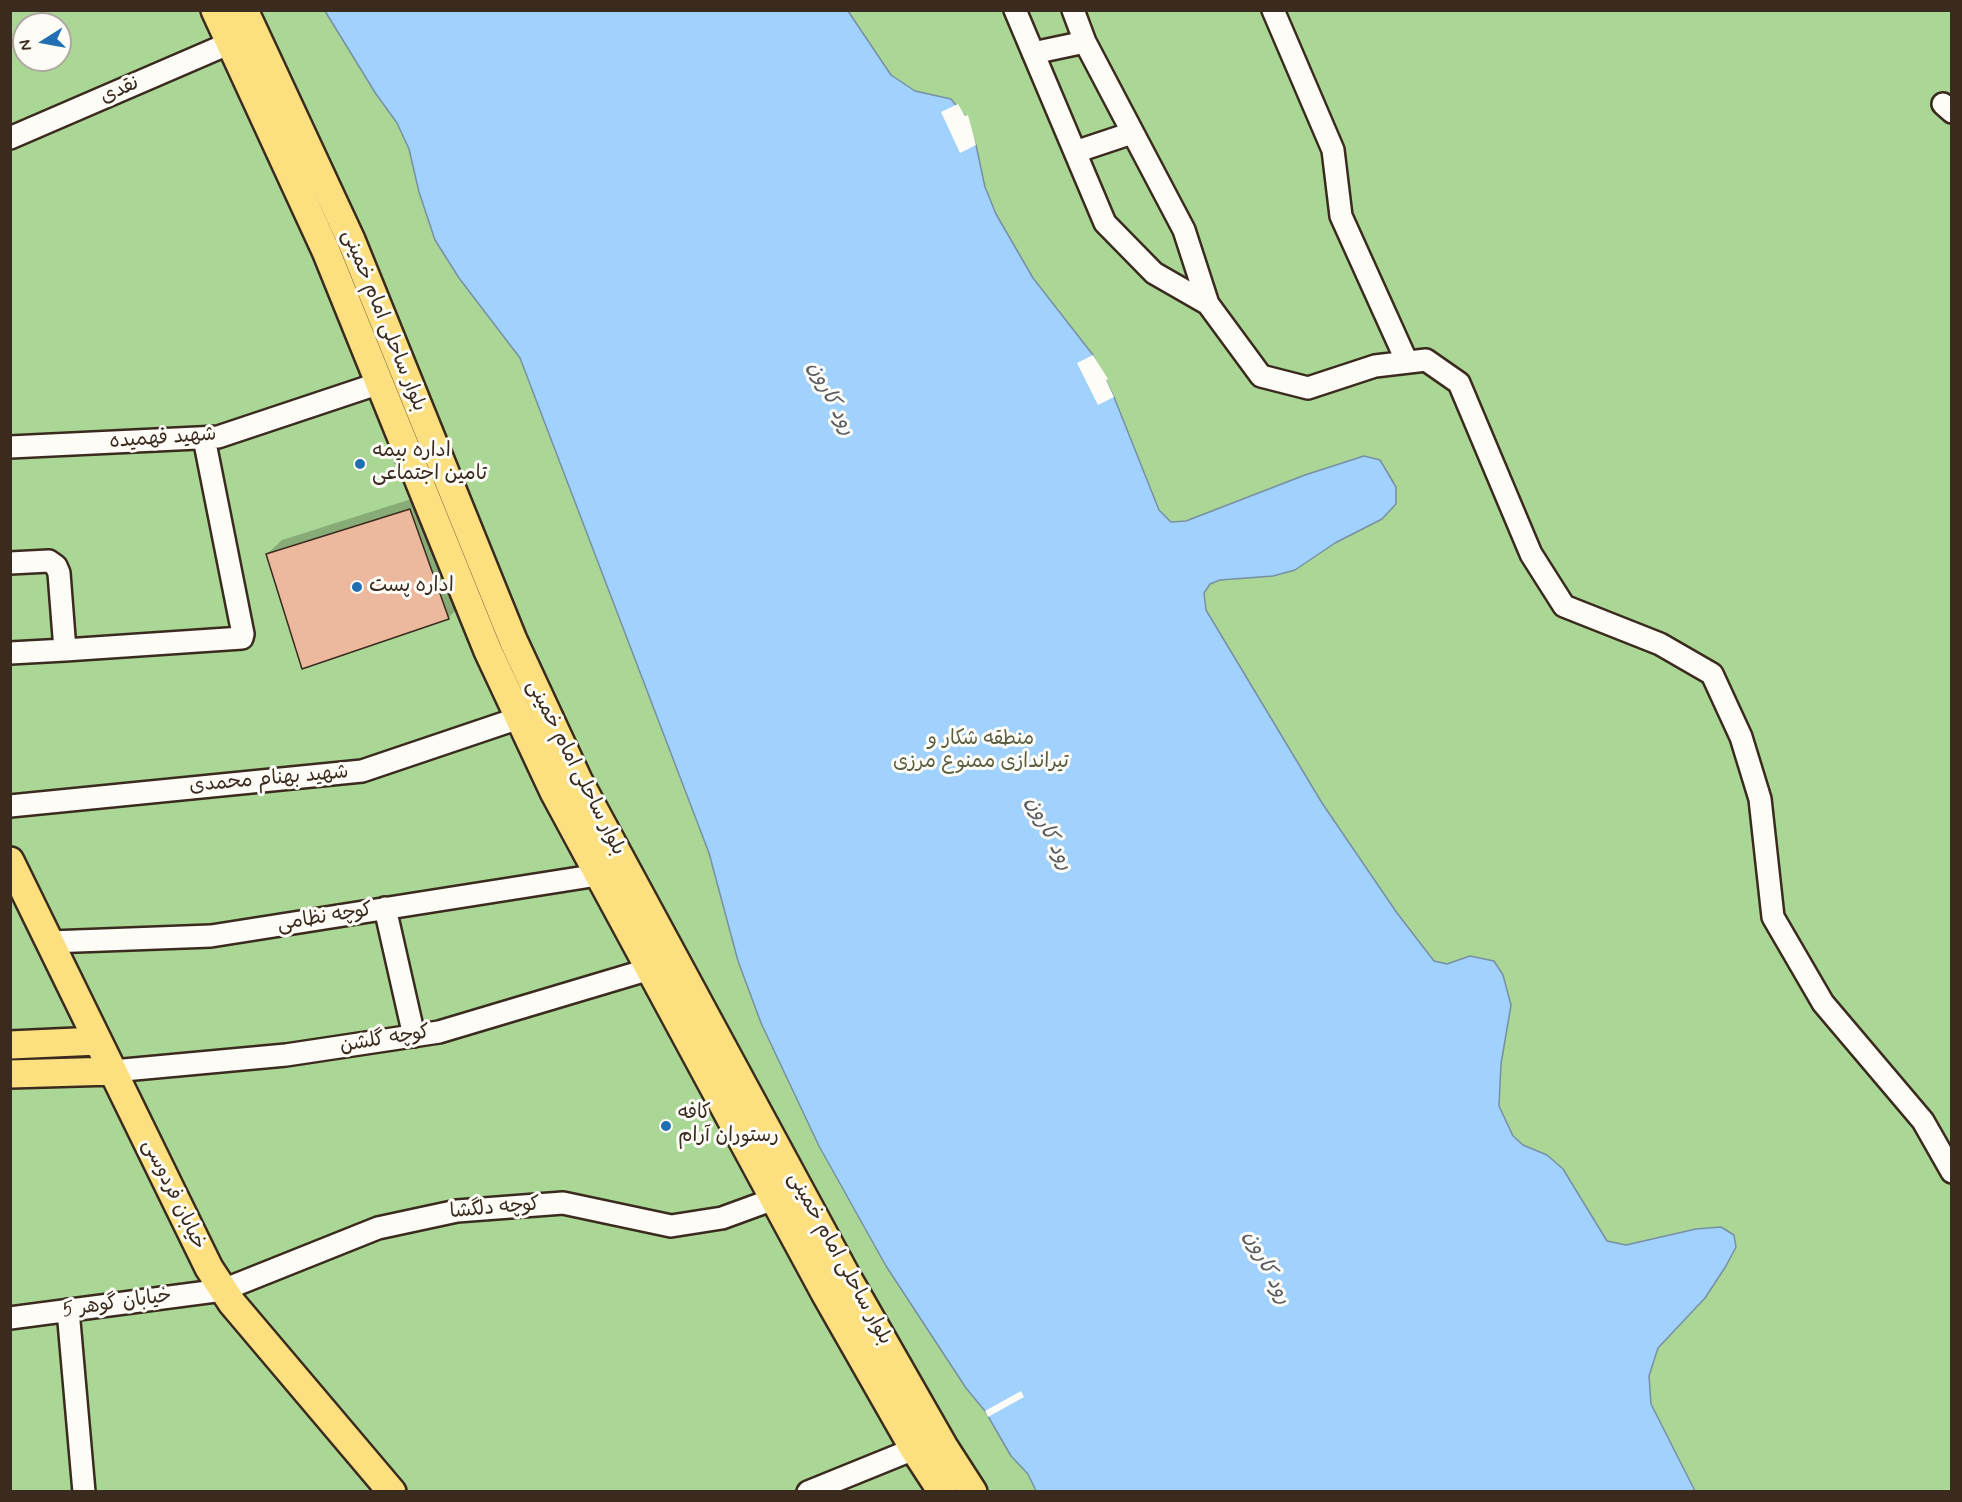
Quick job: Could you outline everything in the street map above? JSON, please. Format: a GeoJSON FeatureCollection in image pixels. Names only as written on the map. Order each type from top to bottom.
{"type":"FeatureCollection","features":[{"type":"Feature","properties":{"kind":"main road","name":"بلوار ساحلی امام خمینی"},"geometry":{"type":"LineString","coordinates":[[215,10],[326,251],[488,651],[554,792],[774,1199],[914,1449],[942,1491]]}},
{"type":"Feature","properties":{"kind":"main road","name":"بلوار ساحلی امام خمینی"},"geometry":{"type":"LineString","coordinates":[[249,22],[351,240],[513,640],[578,780],[843,1269],[940,1439],[973,1491]]}},
{"type":"Feature","properties":{"kind":"main road","name":"خیابان فردوسی"},"geometry":{"type":"LineString","coordinates":[[10,861],[209,1268],[223,1290],[392,1491]]}},
{"type":"Feature","properties":{"kind":"main road"},"geometry":{"type":"LineString","coordinates":[[10,1045],[98,1041]]}},
{"type":"Feature","properties":{"kind":"main road"},"geometry":{"type":"LineString","coordinates":[[10,1074],[113,1071]]}},
{"type":"Feature","properties":{"kind":"main road"},"geometry":{"type":"LineString","coordinates":[[914,1449],[940,1439]]}},
{"type":"Feature","properties":{"kind":"street"},"geometry":{"type":"LineString","coordinates":[[1015,10],[1105,223],[1154,273],[1208,304]]}},
{"type":"Feature","properties":{"kind":"street"},"geometry":{"type":"LineString","coordinates":[[1073,10],[1085,42],[1184,230],[1208,304],[1261,376],[1308,388],[1375,366],[1426,360],[1459,383],[1531,554],[1564,606],[1660,644],[1712,674],[1741,737],[1760,799],[1773,917],[1823,1003],[1923,1121],[1952,1172]]}},
{"type":"Feature","properties":{"kind":"street"},"geometry":{"type":"LineString","coordinates":[[1273,10],[1333,150],[1341,216],[1407,362]]}},
{"type":"Feature","properties":{"kind":"street","name":"نقدی"},"geometry":{"type":"LineString","coordinates":[[10,138],[230,43],[249,22]]}},
{"type":"Feature","properties":{"kind":"street"},"geometry":{"type":"LineString","coordinates":[[1033,53],[1085,42]]}},
{"type":"Feature","properties":{"kind":"street"},"geometry":{"type":"LineString","coordinates":[[1075,152],[1132,133]]}},
{"type":"Feature","properties":{"kind":"street","name":"شهید فهمیده"},"geometry":{"type":"LineString","coordinates":[[10,447],[218,437],[380,383]]}},
{"type":"Feature","properties":{"kind":"street"},"geometry":{"type":"LineString","coordinates":[[10,653],[242,638],[204,438]]}},
{"type":"Feature","properties":{"kind":"street"},"geometry":{"type":"LineString","coordinates":[[10,563],[49,561],[56,566],[59,573],[65,650]]}},
{"type":"Feature","properties":{"kind":"street","name":"شهید بهنام محمدی"},"geometry":{"type":"LineString","coordinates":[[10,806],[362,771],[519,718]]}},
{"type":"Feature","properties":{"kind":"street","name":"کوچه نظامی"},"geometry":{"type":"LineString","coordinates":[[50,942],[211,936],[598,875]]}},
{"type":"Feature","properties":{"kind":"street"},"geometry":{"type":"LineString","coordinates":[[385,908],[414,1036]]}},
{"type":"Feature","properties":{"kind":"street","name":"کوچه گلشن"},"geometry":{"type":"LineString","coordinates":[[113,1071],[286,1055],[439,1032],[650,969]]}},
{"type":"Feature","properties":{"kind":"street","name":"کوچه دلگشا"},"geometry":{"type":"LineString","coordinates":[[223,1290],[378,1228],[457,1211],[563,1203],[671,1227],[722,1218],[774,1199]]}},
{"type":"Feature","properties":{"kind":"street","name":"خیابان گوهر 5"},"geometry":{"type":"LineString","coordinates":[[10,1318],[223,1290]]}},
{"type":"Feature","properties":{"kind":"street"},"geometry":{"type":"LineString","coordinates":[[68,1311],[84,1491]]}},
{"type":"Feature","properties":{"kind":"street"},"geometry":{"type":"LineString","coordinates":[[808,1491],[914,1449]]}},
{"type":"Feature","properties":{"kind":"green space","name":"منطقه شکار و تیراندازی ممنوع مرزی"},"geometry":{"type":"Polygon","coordinates":[[[11,11],[1951,11],[1951,1491],[11,1491],[11,11]]]}},
{"type":"Feature","properties":{"kind":"water","name":"رود کارون"},"geometry":{"type":"Polygon","coordinates":[[[325,11],[848,11],[891,75],[915,91],[951,99],[965,116],[976,145],[985,187],[996,214],[1033,278],[1093,355],[1114,397],[1159,510],[1171,522],[1186,521],[1305,475],[1364,456],[1380,460],[1396,487],[1396,504],[1382,519],[1335,543],[1295,570],[1273,576],[1220,580],[1210,584],[1204,593],[1206,610],[1322,803],[1397,913],[1434,961],[1447,964],[1470,956],[1494,961],[1503,975],[1511,1005],[1501,1064],[1499,1106],[1513,1136],[1523,1145],[1547,1155],[1563,1169],[1607,1241],[1626,1245],[1696,1229],[1721,1227],[1734,1235],[1736,1247],[1726,1266],[1705,1298],[1658,1348],[1649,1376],[1651,1404],[1695,1491],[1036,1491],[1028,1474],[1011,1456],[985,1411],[966,1388],[886,1266],[819,1146],[761,1023],[738,961],[709,853],[520,358],[459,278],[435,240],[419,192],[409,149],[397,123],[376,94],[325,11]]]}},
{"type":"Feature","properties":{"kind":"pier"},"geometry":{"type":"Polygon","coordinates":[[[958,104],[965,116],[968,115],[976,145],[960,153],[941,112],[958,104]]]}},
{"type":"Feature","properties":{"kind":"pier"},"geometry":{"type":"Polygon","coordinates":[[[1093,355],[1108,379],[1106,380],[1114,397],[1098,405],[1077,363],[1093,355]]]}},
{"type":"Feature","properties":{"kind":"pier"},"geometry":{"type":"Polygon","coordinates":[[[1021,1391],[1024,1397],[988,1417],[985,1411],[1021,1391]]]}},
{"type":"Feature","properties":{"kind":"building","name":"اداره پست"},"geometry":{"type":"Polygon","coordinates":[[[410,509],[449,619],[302,669],[266,554],[410,509]]]}},
{"type":"Feature","properties":{"kind":"place","name":"اداره بیمه تامین اجتماعی"},"geometry":{"type":"Point","coordinates":[360,464]}},
{"type":"Feature","properties":{"kind":"place","name":"اداره پست"},"geometry":{"type":"Point","coordinates":[357,587]}},
{"type":"Feature","properties":{"kind":"place","name":"کافه رستوران آرام"},"geometry":{"type":"Point","coordinates":[666,1126]}}]}
